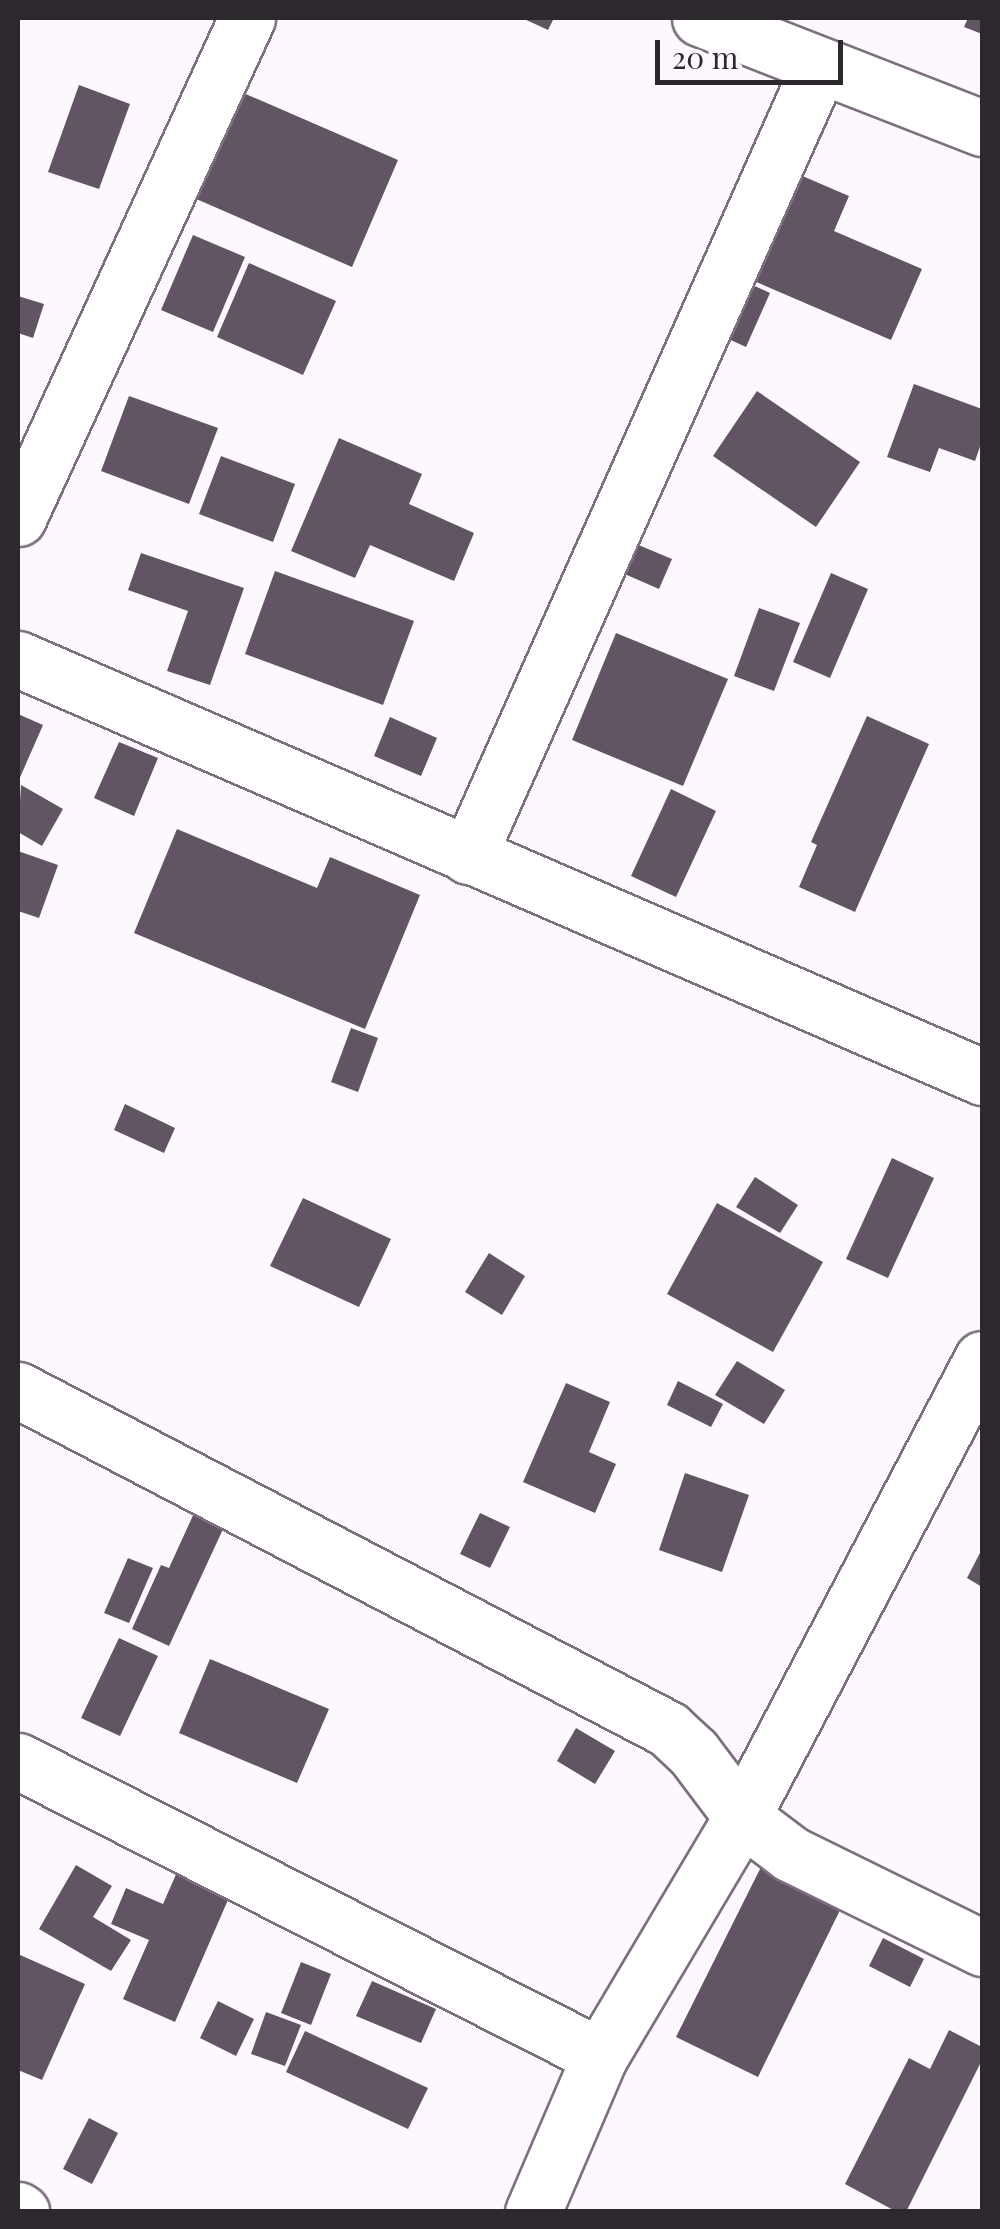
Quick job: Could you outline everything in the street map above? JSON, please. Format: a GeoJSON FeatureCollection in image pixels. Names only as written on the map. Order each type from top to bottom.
{"type":"FeatureCollection","features":[{"type":"Feature","properties":{"kind":"street"},"geometry":{"type":"LineString","coordinates":[[18,518],[247,18]]}},
{"type":"Feature","properties":{"kind":"street"},"geometry":{"type":"LineString","coordinates":[[700,18],[982,128]]}},
{"type":"Feature","properties":{"kind":"street"},"geometry":{"type":"LineString","coordinates":[[468,856],[820,67]]}},
{"type":"Feature","properties":{"kind":"street"},"geometry":{"type":"LineString","coordinates":[[18,660],[982,1077]]}},
{"type":"Feature","properties":{"kind":"street"},"geometry":{"type":"LineString","coordinates":[[532,2212],[600,2056],[742,1817],[982,1358]]}},
{"type":"Feature","properties":{"kind":"street"},"geometry":{"type":"LineString","coordinates":[[18,1390],[668,1729],[693,1752],[742,1817],[791,1854],[982,1948]]}},
{"type":"Feature","properties":{"kind":"street"},"geometry":{"type":"LineString","coordinates":[[18,1761],[600,2056]]}},
{"type":"Feature","properties":{"kind":"building"},"geometry":{"type":"Polygon","coordinates":[[[522,18],[554,18],[548,30],[522,18]]]}},
{"type":"Feature","properties":{"kind":"building"},"geometry":{"type":"Polygon","coordinates":[[[968,18],[982,18],[982,34],[964,27],[968,18]]]}},
{"type":"Feature","properties":{"kind":"building"},"geometry":{"type":"Polygon","coordinates":[[[79,85],[130,104],[99,189],[48,172],[79,85]]]}},
{"type":"Feature","properties":{"kind":"building"},"geometry":{"type":"Polygon","coordinates":[[[225,85],[398,160],[352,267],[178,191],[225,85]]]}},
{"type":"Feature","properties":{"kind":"building"},"geometry":{"type":"Polygon","coordinates":[[[800,175],[849,196],[834,231],[922,269],[891,340],[754,281],[800,175]]]}},
{"type":"Feature","properties":{"kind":"building"},"geometry":{"type":"Polygon","coordinates":[[[193,235],[245,257],[213,332],[161,310],[193,235]]]}},
{"type":"Feature","properties":{"kind":"building"},"geometry":{"type":"Polygon","coordinates":[[[249,263],[336,301],[303,375],[217,337],[249,263]]]}},
{"type":"Feature","properties":{"kind":"building"},"geometry":{"type":"Polygon","coordinates":[[[735,277],[770,293],[746,347],[711,331],[735,277]]]}},
{"type":"Feature","properties":{"kind":"building"},"geometry":{"type":"Polygon","coordinates":[[[18,296],[44,304],[33,338],[18,333],[18,296]]]}},
{"type":"Feature","properties":{"kind":"building"},"geometry":{"type":"Polygon","coordinates":[[[914,384],[982,409],[982,441],[975,461],[939,448],[930,472],[887,457],[914,384]]]}},
{"type":"Feature","properties":{"kind":"building"},"geometry":{"type":"Polygon","coordinates":[[[757,391],[860,462],[816,527],[713,456],[757,391]]]}},
{"type":"Feature","properties":{"kind":"building"},"geometry":{"type":"Polygon","coordinates":[[[129,396],[218,428],[189,504],[101,471],[129,396]]]}},
{"type":"Feature","properties":{"kind":"building"},"geometry":{"type":"Polygon","coordinates":[[[339,438],[422,474],[409,504],[474,533],[454,581],[370,545],[355,578],[291,551],[339,438]]]}},
{"type":"Feature","properties":{"kind":"building"},"geometry":{"type":"Polygon","coordinates":[[[221,456],[295,484],[273,542],[199,514],[221,456]]]}},
{"type":"Feature","properties":{"kind":"building"},"geometry":{"type":"Polygon","coordinates":[[[617,536],[672,559],[659,589],[604,565],[617,536]]]}},
{"type":"Feature","properties":{"kind":"building"},"geometry":{"type":"Polygon","coordinates":[[[141,553],[244,588],[210,685],[167,671],[188,611],[128,590],[141,553]]]}},
{"type":"Feature","properties":{"kind":"building"},"geometry":{"type":"Polygon","coordinates":[[[275,571],[414,621],[383,705],[245,654],[275,571]]]}},
{"type":"Feature","properties":{"kind":"building"},"geometry":{"type":"Polygon","coordinates":[[[831,573],[868,589],[830,678],[793,662],[831,573]]]}},
{"type":"Feature","properties":{"kind":"building"},"geometry":{"type":"Polygon","coordinates":[[[759,608],[800,623],[774,691],[734,676],[759,608]]]}},
{"type":"Feature","properties":{"kind":"building"},"geometry":{"type":"Polygon","coordinates":[[[616,633],[728,679],[683,786],[572,740],[616,633]]]}},
{"type":"Feature","properties":{"kind":"building"},"geometry":{"type":"Polygon","coordinates":[[[18,714],[43,725],[18,782],[18,714]]]}},
{"type":"Feature","properties":{"kind":"building"},"geometry":{"type":"Polygon","coordinates":[[[867,716],[929,744],[855,912],[799,887],[817,845],[811,842],[867,716]]]}},
{"type":"Feature","properties":{"kind":"building"},"geometry":{"type":"Polygon","coordinates":[[[390,717],[437,738],[421,776],[374,756],[390,717]]]}},
{"type":"Feature","properties":{"kind":"building"},"geometry":{"type":"Polygon","coordinates":[[[119,742],[158,758],[134,816],[94,798],[119,742]]]}},
{"type":"Feature","properties":{"kind":"building"},"geometry":{"type":"Polygon","coordinates":[[[21,785],[63,809],[42,846],[18,832],[21,785]]]}},
{"type":"Feature","properties":{"kind":"building"},"geometry":{"type":"Polygon","coordinates":[[[671,789],[716,811],[676,897],[631,876],[671,789]]]}},
{"type":"Feature","properties":{"kind":"building"},"geometry":{"type":"Polygon","coordinates":[[[177,829],[317,888],[330,857],[420,895],[365,1029],[134,933],[177,829]]]}},
{"type":"Feature","properties":{"kind":"building"},"geometry":{"type":"Polygon","coordinates":[[[18,851],[58,865],[39,918],[18,911],[18,851]]]}},
{"type":"Feature","properties":{"kind":"building"},"geometry":{"type":"Polygon","coordinates":[[[351,1028],[378,1038],[358,1092],[331,1082],[351,1028]]]}},
{"type":"Feature","properties":{"kind":"building"},"geometry":{"type":"Polygon","coordinates":[[[125,1104],[175,1128],[164,1153],[114,1130],[125,1104]]]}},
{"type":"Feature","properties":{"kind":"building"},"geometry":{"type":"Polygon","coordinates":[[[892,1158],[934,1178],[888,1278],[846,1259],[892,1158]]]}},
{"type":"Feature","properties":{"kind":"building"},"geometry":{"type":"Polygon","coordinates":[[[755,1177],[798,1205],[780,1233],[736,1207],[755,1177]]]}},
{"type":"Feature","properties":{"kind":"building"},"geometry":{"type":"Polygon","coordinates":[[[303,1198],[391,1239],[359,1307],[270,1266],[303,1198]]]}},
{"type":"Feature","properties":{"kind":"building"},"geometry":{"type":"Polygon","coordinates":[[[717,1203],[823,1262],[773,1352],[667,1294],[717,1203]]]}},
{"type":"Feature","properties":{"kind":"building"},"geometry":{"type":"Polygon","coordinates":[[[489,1253],[525,1276],[502,1315],[465,1292],[489,1253]]]}},
{"type":"Feature","properties":{"kind":"building"},"geometry":{"type":"Polygon","coordinates":[[[737,1361],[785,1390],[764,1424],[715,1395],[737,1361]]]}},
{"type":"Feature","properties":{"kind":"building"},"geometry":{"type":"Polygon","coordinates":[[[678,1381],[723,1404],[711,1427],[667,1405],[678,1381]]]}},
{"type":"Feature","properties":{"kind":"building"},"geometry":{"type":"Polygon","coordinates":[[[566,1383],[610,1402],[589,1452],[616,1464],[595,1513],[523,1482],[566,1383]]]}},
{"type":"Feature","properties":{"kind":"building"},"geometry":{"type":"Polygon","coordinates":[[[685,1473],[749,1495],[722,1572],[659,1550],[685,1473]]]}},
{"type":"Feature","properties":{"kind":"building"},"geometry":{"type":"Polygon","coordinates":[[[200,1500],[230,1514],[169,1646],[132,1629],[161,1565],[169,1568],[200,1500]]]}},
{"type":"Feature","properties":{"kind":"building"},"geometry":{"type":"Polygon","coordinates":[[[480,1513],[510,1527],[490,1568],[460,1554],[480,1513]]]}},
{"type":"Feature","properties":{"kind":"building"},"geometry":{"type":"Polygon","coordinates":[[[982,1549],[982,1587],[967,1578],[982,1549]]]}},
{"type":"Feature","properties":{"kind":"building"},"geometry":{"type":"Polygon","coordinates":[[[128,1558],[153,1568],[129,1623],[104,1613],[128,1558]]]}},
{"type":"Feature","properties":{"kind":"building"},"geometry":{"type":"Polygon","coordinates":[[[119,1638],[158,1656],[120,1736],[81,1718],[119,1638]]]}},
{"type":"Feature","properties":{"kind":"building"},"geometry":{"type":"Polygon","coordinates":[[[210,1659],[329,1709],[297,1783],[179,1733],[210,1659]]]}},
{"type":"Feature","properties":{"kind":"building"},"geometry":{"type":"Polygon","coordinates":[[[576,1728],[615,1751],[595,1784],[557,1761],[576,1728]]]}},
{"type":"Feature","properties":{"kind":"building"},"geometry":{"type":"Polygon","coordinates":[[[181,1863],[234,1886],[175,2022],[123,1999],[149,1940],[111,1924],[126,1888],[163,1904],[181,1863]]]}},
{"type":"Feature","properties":{"kind":"building"},"geometry":{"type":"Polygon","coordinates":[[[763,1863],[843,1904],[758,2077],[676,2037],[763,1863]]]}},
{"type":"Feature","properties":{"kind":"building"},"geometry":{"type":"Polygon","coordinates":[[[76,1865],[112,1886],[93,1917],[131,1940],[111,1971],[39,1929],[76,1865]]]}},
{"type":"Feature","properties":{"kind":"building"},"geometry":{"type":"Polygon","coordinates":[[[883,1938],[924,1959],[910,1987],[869,1966],[883,1938]]]}},
{"type":"Feature","properties":{"kind":"building"},"geometry":{"type":"Polygon","coordinates":[[[18,1954],[85,1984],[42,2080],[18,2070],[18,1954]]]}},
{"type":"Feature","properties":{"kind":"building"},"geometry":{"type":"Polygon","coordinates":[[[301,1962],[331,1974],[311,2025],[281,2013],[301,1962]]]}},
{"type":"Feature","properties":{"kind":"building"},"geometry":{"type":"Polygon","coordinates":[[[372,1981],[436,2009],[421,2043],[356,2016],[372,1981]]]}},
{"type":"Feature","properties":{"kind":"building"},"geometry":{"type":"Polygon","coordinates":[[[218,2001],[254,2019],[236,2056],[200,2038],[218,2001]]]}},
{"type":"Feature","properties":{"kind":"building"},"geometry":{"type":"Polygon","coordinates":[[[266,2012],[301,2025],[285,2066],[251,2054],[266,2012]]]}},
{"type":"Feature","properties":{"kind":"building"},"geometry":{"type":"Polygon","coordinates":[[[949,2030],[982,2047],[982,2060],[906,2212],[897,2212],[845,2184],[909,2058],[930,2069],[949,2030]]]}},
{"type":"Feature","properties":{"kind":"building"},"geometry":{"type":"Polygon","coordinates":[[[305,2031],[428,2088],[408,2129],[286,2072],[305,2031]]]}},
{"type":"Feature","properties":{"kind":"building"},"geometry":{"type":"Polygon","coordinates":[[[89,2118],[118,2133],[92,2184],[63,2169],[89,2118]]]}}]}
